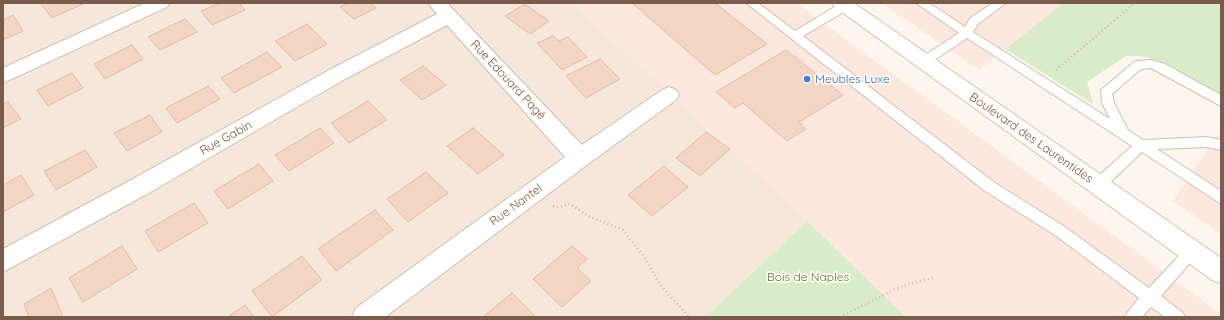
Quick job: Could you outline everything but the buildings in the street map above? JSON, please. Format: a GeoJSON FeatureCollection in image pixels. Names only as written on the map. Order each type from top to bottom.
{"type":"FeatureCollection","features":[{"type":"Feature","properties":{"kind":"street"},"geometry":{"type":"LineString","coordinates":[[3,76],[161,3]]}},
{"type":"Feature","properties":{"kind":"street","name":"Boulevard des Laurentides"},"geometry":{"type":"LineString","coordinates":[[843,4],[1221,272]]}},
{"type":"Feature","properties":{"kind":"street","name":"Rue Edouard Pagé"},"geometry":{"type":"LineString","coordinates":[[443,10],[580,158]]}},
{"type":"Feature","properties":{"kind":"street","name":"Rue Gabin"},"geometry":{"type":"LineString","coordinates":[[3,261],[139,187],[338,74],[443,10]]}},
{"type":"Feature","properties":{"kind":"street","name":"Rue Nantel"},"geometry":{"type":"LineString","coordinates":[[365,317],[580,158],[669,95]]}},
{"type":"Feature","properties":{"kind":"lane"},"geometry":{"type":"LineString","coordinates":[[751,3],[990,187],[1060,231],[1177,317]]}},
{"type":"Feature","properties":{"kind":"lane"},"geometry":{"type":"LineString","coordinates":[[922,3],[1221,198]]}},
{"type":"Feature","properties":{"kind":"lane"},"geometry":{"type":"LineString","coordinates":[[795,36],[843,4]]}},
{"type":"Feature","properties":{"kind":"lane"},"geometry":{"type":"LineString","coordinates":[[923,62],[967,33],[974,21],[994,4]]}},
{"type":"Feature","properties":{"kind":"lane"},"geometry":{"type":"LineString","coordinates":[[1124,135],[1108,103],[1106,94],[1108,90],[1138,65],[1151,64],[1161,67],[1219,102]]}},
{"type":"Feature","properties":{"kind":"lane"},"geometry":{"type":"LineString","coordinates":[[1098,185],[1141,145],[1207,142],[1221,145]]}},
{"type":"Feature","properties":{"kind":"lane"},"geometry":{"type":"LineString","coordinates":[[1132,317],[1192,251]]}},
{"type":"Feature","properties":{"kind":"path"},"geometry":{"type":"LineString","coordinates":[[1043,82],[1135,3]]}},
{"type":"Feature","properties":{"kind":"path"},"geometry":{"type":"LineString","coordinates":[[534,192],[547,204],[557,207],[570,204],[588,216],[623,230],[645,258],[661,286],[689,317]]}},
{"type":"Feature","properties":{"kind":"path"},"geometry":{"type":"LineString","coordinates":[[840,317],[902,286],[933,278]]}},
{"type":"Feature","properties":{"kind":"shaded area"},"geometry":{"type":"Polygon","coordinates":[[[3,3],[580,3],[807,221],[706,317],[3,317],[3,3]]]}},
{"type":"Feature","properties":{"kind":"shaded area"},"geometry":{"type":"Polygon","coordinates":[[[571,3],[796,3],[1221,314],[1221,317],[906,317],[807,221],[571,3]]]}},
{"type":"Feature","properties":{"kind":"shaded area"},"geometry":{"type":"Polygon","coordinates":[[[882,3],[1064,3],[979,70],[882,3]]]}},
{"type":"Feature","properties":{"kind":"shaded area"},"geometry":{"type":"Polygon","coordinates":[[[1221,129],[1221,234],[1173,201],[1221,129]]]}},
{"type":"Feature","properties":{"kind":"green space"},"geometry":{"type":"Polygon","coordinates":[[[1064,3],[1221,3],[1221,97],[1159,61],[1140,56],[1126,56],[1087,82],[1093,104],[1005,49],[1064,3]]]}},
{"type":"Feature","properties":{"kind":"green space","name":"Bois de Naples"},"geometry":{"type":"Polygon","coordinates":[[[807,221],[906,317],[706,317],[807,221]]]}},
{"type":"Feature","properties":{"kind":"place","name":"Meubles Luxe"},"geometry":{"type":"Point","coordinates":[807,79]}}]}
